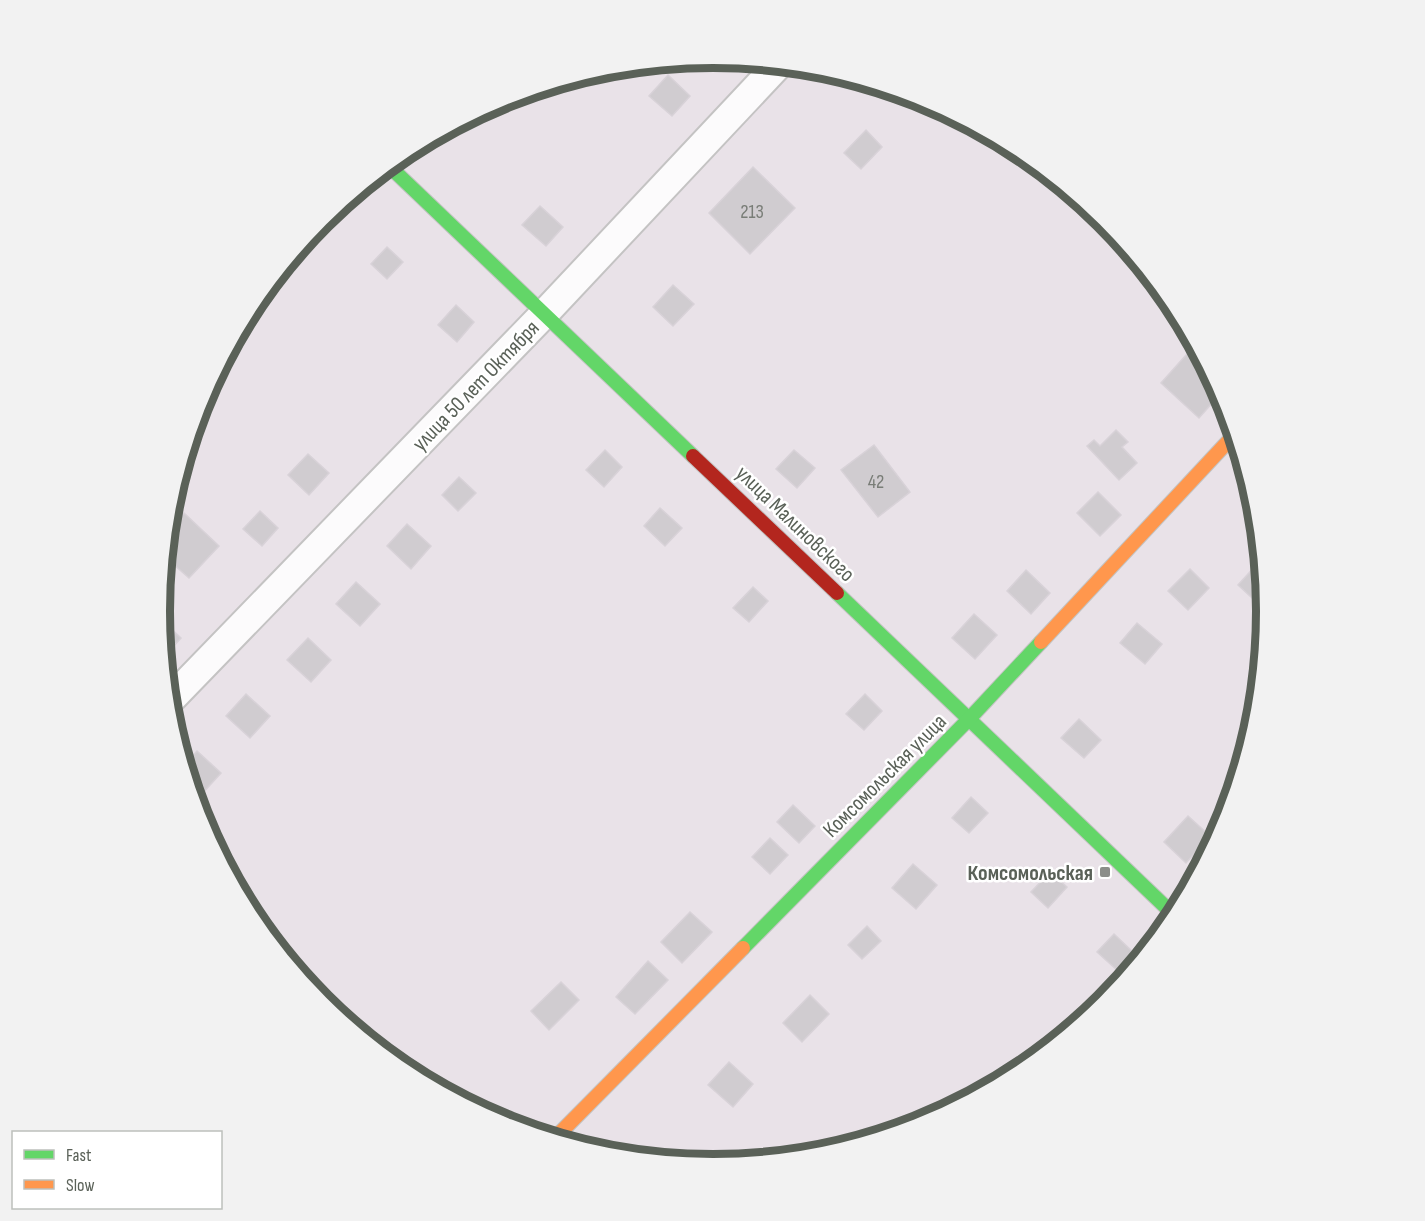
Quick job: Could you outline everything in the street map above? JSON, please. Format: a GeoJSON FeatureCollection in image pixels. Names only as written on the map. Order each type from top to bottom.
{"type":"FeatureCollection","features":[{"type":"Feature","properties":{"kind":"street","name":"улица 50 лет Октября"},"geometry":{"type":"LineString","coordinates":[[176,694],[545,313],[772,71]]}},
{"type":"Feature","properties":{"kind":"street","name":"улица Малиновского"},"geometry":{"type":"LineString","coordinates":[[394,171],[1167,908]]}},
{"type":"Feature","properties":{"kind":"street","name":"Комсомольская улица"},"geometry":{"type":"LineString","coordinates":[[561,1132],[970,718],[1228,440]]}},
{"type":"Feature","properties":{"kind":"building"},"geometry":{"type":"Polygon","coordinates":[[[668,75],[690,96],[672,116],[649,96],[668,75]]]}},
{"type":"Feature","properties":{"kind":"building"},"geometry":{"type":"Polygon","coordinates":[[[866,130],[882,147],[861,169],[844,153],[866,130]]]}},
{"type":"Feature","properties":{"kind":"building"},"geometry":{"type":"Polygon","coordinates":[[[753,167],[795,208],[750,254],[709,213],[753,167]]]}},
{"type":"Feature","properties":{"kind":"building"},"geometry":{"type":"Polygon","coordinates":[[[540,206],[563,227],[546,246],[522,225],[540,206]]]}},
{"type":"Feature","properties":{"kind":"building"},"geometry":{"type":"Polygon","coordinates":[[[387,247],[403,262],[387,279],[371,264],[387,247]]]}},
{"type":"Feature","properties":{"kind":"building"},"geometry":{"type":"Polygon","coordinates":[[[673,285],[694,304],[673,326],[653,307],[673,285]]]}},
{"type":"Feature","properties":{"kind":"building"},"geometry":{"type":"Polygon","coordinates":[[[456,305],[474,322],[457,342],[438,325],[456,305]]]}},
{"type":"Feature","properties":{"kind":"building"},"geometry":{"type":"Polygon","coordinates":[[[1190,351],[1213,402],[1199,418],[1161,383],[1190,351]]]}},
{"type":"Feature","properties":{"kind":"building"},"geometry":{"type":"Polygon","coordinates":[[[1116,430],[1128,442],[1122,447],[1137,463],[1119,480],[1087,446],[1094,440],[1100,446],[1116,430]]]}},
{"type":"Feature","properties":{"kind":"building"},"geometry":{"type":"Polygon","coordinates":[[[874,445],[910,492],[878,517],[841,470],[874,445]]]}},
{"type":"Feature","properties":{"kind":"building"},"geometry":{"type":"Polygon","coordinates":[[[605,450],[622,467],[604,487],[586,470],[605,450]]]}},
{"type":"Feature","properties":{"kind":"building"},"geometry":{"type":"Polygon","coordinates":[[[794,450],[815,468],[797,488],[776,469],[794,450]]]}},
{"type":"Feature","properties":{"kind":"building"},"geometry":{"type":"Polygon","coordinates":[[[308,454],[329,473],[309,495],[288,475],[308,454]]]}},
{"type":"Feature","properties":{"kind":"building"},"geometry":{"type":"Polygon","coordinates":[[[459,477],[476,493],[458,511],[442,495],[459,477]]]}},
{"type":"Feature","properties":{"kind":"building"},"geometry":{"type":"Polygon","coordinates":[[[1098,492],[1121,515],[1100,536],[1077,513],[1098,492]]]}},
{"type":"Feature","properties":{"kind":"building"},"geometry":{"type":"Polygon","coordinates":[[[660,508],[682,528],[665,546],[644,526],[660,508]]]}},
{"type":"Feature","properties":{"kind":"building"},"geometry":{"type":"Polygon","coordinates":[[[260,511],[278,528],[262,546],[243,529],[260,511]]]}},
{"type":"Feature","properties":{"kind":"building"},"geometry":{"type":"Polygon","coordinates":[[[184,513],[219,546],[189,578],[172,563],[177,520],[184,513]]]}},
{"type":"Feature","properties":{"kind":"building"},"geometry":{"type":"Polygon","coordinates":[[[407,524],[431,546],[411,569],[387,546],[407,524]]]}},
{"type":"Feature","properties":{"kind":"building"},"geometry":{"type":"Polygon","coordinates":[[[1253,568],[1255,601],[1238,585],[1253,568]]]}},
{"type":"Feature","properties":{"kind":"building"},"geometry":{"type":"Polygon","coordinates":[[[1190,569],[1209,588],[1188,610],[1168,591],[1190,569]]]}},
{"type":"Feature","properties":{"kind":"building"},"geometry":{"type":"Polygon","coordinates":[[[1026,570],[1050,593],[1031,614],[1007,591],[1026,570]]]}},
{"type":"Feature","properties":{"kind":"building"},"geometry":{"type":"Polygon","coordinates":[[[356,582],[380,604],[360,626],[336,604],[356,582]]]}},
{"type":"Feature","properties":{"kind":"building"},"geometry":{"type":"Polygon","coordinates":[[[753,587],[768,601],[749,622],[733,608],[753,587]]]}},
{"type":"Feature","properties":{"kind":"building"},"geometry":{"type":"Polygon","coordinates":[[[974,614],[997,635],[975,659],[952,638],[974,614]]]}},
{"type":"Feature","properties":{"kind":"building"},"geometry":{"type":"Polygon","coordinates":[[[1137,623],[1162,644],[1145,664],[1120,643],[1137,623]]]}},
{"type":"Feature","properties":{"kind":"building"},"geometry":{"type":"Polygon","coordinates":[[[170,628],[181,638],[171,649],[170,628]]]}},
{"type":"Feature","properties":{"kind":"building"},"geometry":{"type":"Polygon","coordinates":[[[308,638],[331,660],[311,682],[287,660],[308,638]]]}},
{"type":"Feature","properties":{"kind":"building"},"geometry":{"type":"Polygon","coordinates":[[[246,694],[270,716],[250,738],[226,716],[246,694]]]}},
{"type":"Feature","properties":{"kind":"building"},"geometry":{"type":"Polygon","coordinates":[[[865,694],[882,711],[864,730],[846,714],[865,694]]]}},
{"type":"Feature","properties":{"kind":"building"},"geometry":{"type":"Polygon","coordinates":[[[1079,719],[1101,740],[1084,758],[1061,738],[1079,719]]]}},
{"type":"Feature","properties":{"kind":"building"},"geometry":{"type":"Polygon","coordinates":[[[197,751],[221,773],[202,794],[198,785],[190,758],[197,751]]]}},
{"type":"Feature","properties":{"kind":"building"},"geometry":{"type":"Polygon","coordinates":[[[971,797],[988,813],[969,833],[952,818],[971,797]]]}},
{"type":"Feature","properties":{"kind":"building"},"geometry":{"type":"Polygon","coordinates":[[[793,805],[815,826],[799,843],[777,822],[793,805]]]}},
{"type":"Feature","properties":{"kind":"building"},"geometry":{"type":"Polygon","coordinates":[[[1188,816],[1207,834],[1203,844],[1186,863],[1164,842],[1188,816]]]}},
{"type":"Feature","properties":{"kind":"building"},"geometry":{"type":"Polygon","coordinates":[[[770,838],[788,855],[770,874],[752,857],[770,838]]]}},
{"type":"Feature","properties":{"kind":"building"},"geometry":{"type":"Polygon","coordinates":[[[913,864],[937,885],[916,909],[892,888],[913,864]]]}},
{"type":"Feature","properties":{"kind":"building"},"geometry":{"type":"Polygon","coordinates":[[[1050,872],[1067,887],[1048,908],[1031,892],[1050,872]]]}},
{"type":"Feature","properties":{"kind":"building"},"geometry":{"type":"Polygon","coordinates":[[[690,912],[712,932],[682,963],[661,942],[690,912]]]}},
{"type":"Feature","properties":{"kind":"building"},"geometry":{"type":"Polygon","coordinates":[[[867,926],[881,941],[862,959],[848,945],[867,926]]]}},
{"type":"Feature","properties":{"kind":"building"},"geometry":{"type":"Polygon","coordinates":[[[1114,934],[1134,953],[1118,971],[1097,952],[1114,934]]]}},
{"type":"Feature","properties":{"kind":"building"},"geometry":{"type":"Polygon","coordinates":[[[648,961],[668,980],[635,1014],[616,997],[648,961]]]}},
{"type":"Feature","properties":{"kind":"building"},"geometry":{"type":"Polygon","coordinates":[[[561,982],[579,1000],[549,1030],[531,1011],[561,982]]]}},
{"type":"Feature","properties":{"kind":"building"},"geometry":{"type":"Polygon","coordinates":[[[810,995],[829,1014],[802,1042],[783,1023],[810,995]]]}},
{"type":"Feature","properties":{"kind":"building"},"geometry":{"type":"Polygon","coordinates":[[[729,1062],[753,1084],[733,1107],[708,1085],[729,1062]]]}},
{"type":"Feature","properties":{"kind":"traffic: fast"},"geometry":{"type":"LineString","coordinates":[[394,171],[693,456]]}},
{"type":"Feature","properties":{"kind":"traffic: fast"},"geometry":{"type":"LineString","coordinates":[[837,593],[1167,908]]}},
{"type":"Feature","properties":{"kind":"traffic: fast"},"geometry":{"type":"LineString","coordinates":[[743,948],[970,718],[1041,642]]}},
{"type":"Feature","properties":{"kind":"traffic: slow"},"geometry":{"type":"LineString","coordinates":[[1041,642],[1228,441]]}},
{"type":"Feature","properties":{"kind":"traffic: slow"},"geometry":{"type":"LineString","coordinates":[[561,1132],[743,948]]}},
{"type":"Feature","properties":{"kind":"traffic: jam"},"geometry":{"type":"LineString","coordinates":[[693,456],[837,593]]}},
{"type":"Feature","properties":{"kind":"place","name":"Комсомольская"},"geometry":{"type":"Point","coordinates":[1105,872]}}]}
